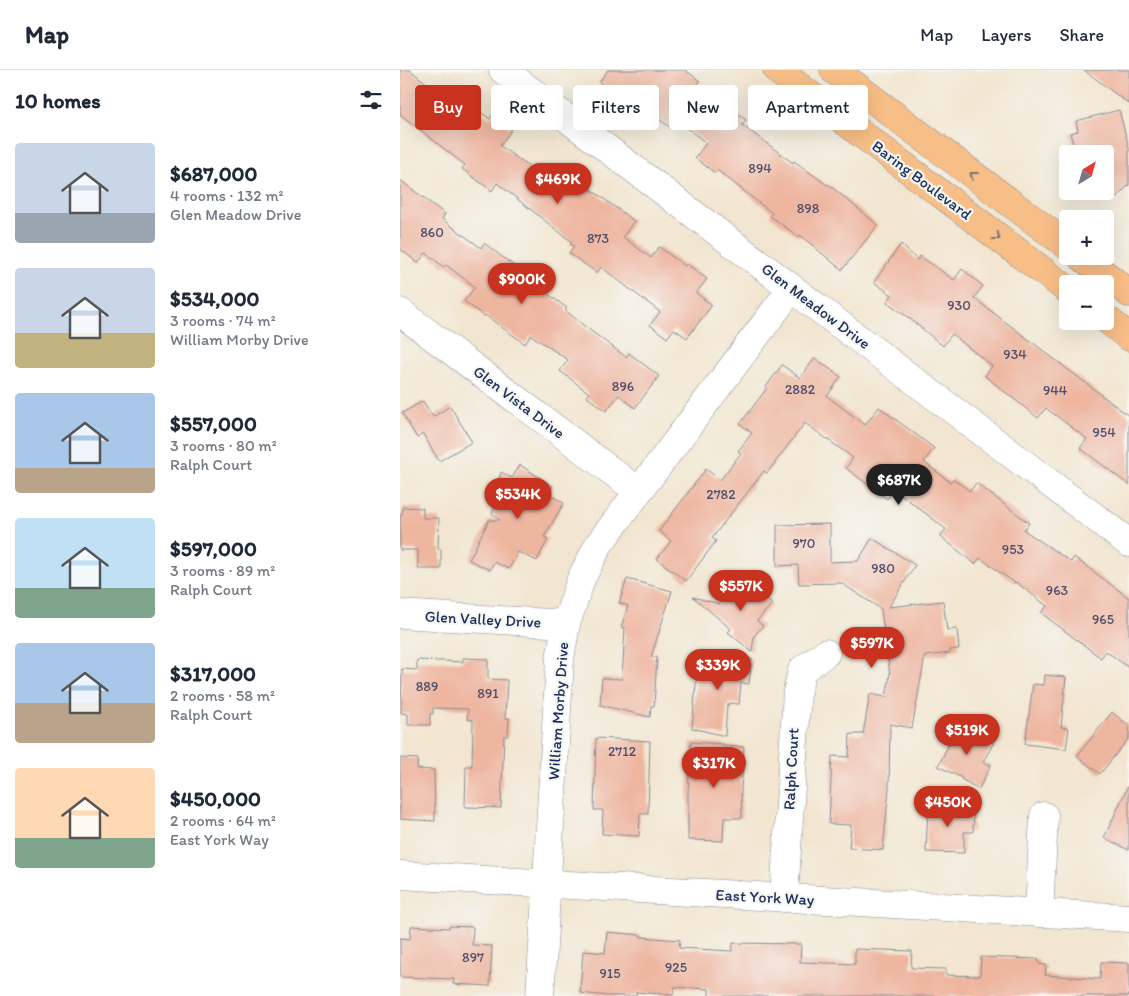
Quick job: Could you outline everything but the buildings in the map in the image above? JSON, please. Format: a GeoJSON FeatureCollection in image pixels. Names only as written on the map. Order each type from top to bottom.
{"type":"FeatureCollection","features":[{"type":"Feature","properties":{"kind":"main road","name":"Baring Boulevard"},"geometry":{"type":"LineString","coordinates":[[777,70],[1059,283]]}},
{"type":"Feature","properties":{"kind":"main road"},"geometry":{"type":"LineString","coordinates":[[834,70],[1059,239]]}},
{"type":"Feature","properties":{"kind":"main road"},"geometry":{"type":"LineString","coordinates":[[1093,265],[1129,293]]}},
{"type":"Feature","properties":{"kind":"main road"},"geometry":{"type":"LineString","coordinates":[[1114,325],[1129,336]]}},
{"type":"Feature","properties":{"kind":"street","name":"Glen Meadow Drive"},"geometry":{"type":"LineString","coordinates":[[503,70],[1129,543]]}},
{"type":"Feature","properties":{"kind":"street","name":"William Morby Drive"},"geometry":{"type":"LineString","coordinates":[[540,996],[560,659],[566,624],[581,579],[599,544],[792,288]]}},
{"type":"Feature","properties":{"kind":"street","name":"Glen Vista Drive"},"geometry":{"type":"LineString","coordinates":[[400,312],[638,491]]}},
{"type":"Feature","properties":{"kind":"street","name":"Glen Valley Drive"},"geometry":{"type":"LineString","coordinates":[[400,614],[566,624]]}},
{"type":"Feature","properties":{"kind":"street","name":"Ralph Court"},"geometry":{"type":"LineString","coordinates":[[784,898],[797,692],[802,670],[826,653]]}},
{"type":"Feature","properties":{"kind":"street"},"geometry":{"type":"LineString","coordinates":[[1039,913],[1044,816]]}},
{"type":"Feature","properties":{"kind":"street","name":"East York Way"},"geometry":{"type":"LineString","coordinates":[[400,875],[1129,918]]}}]}
